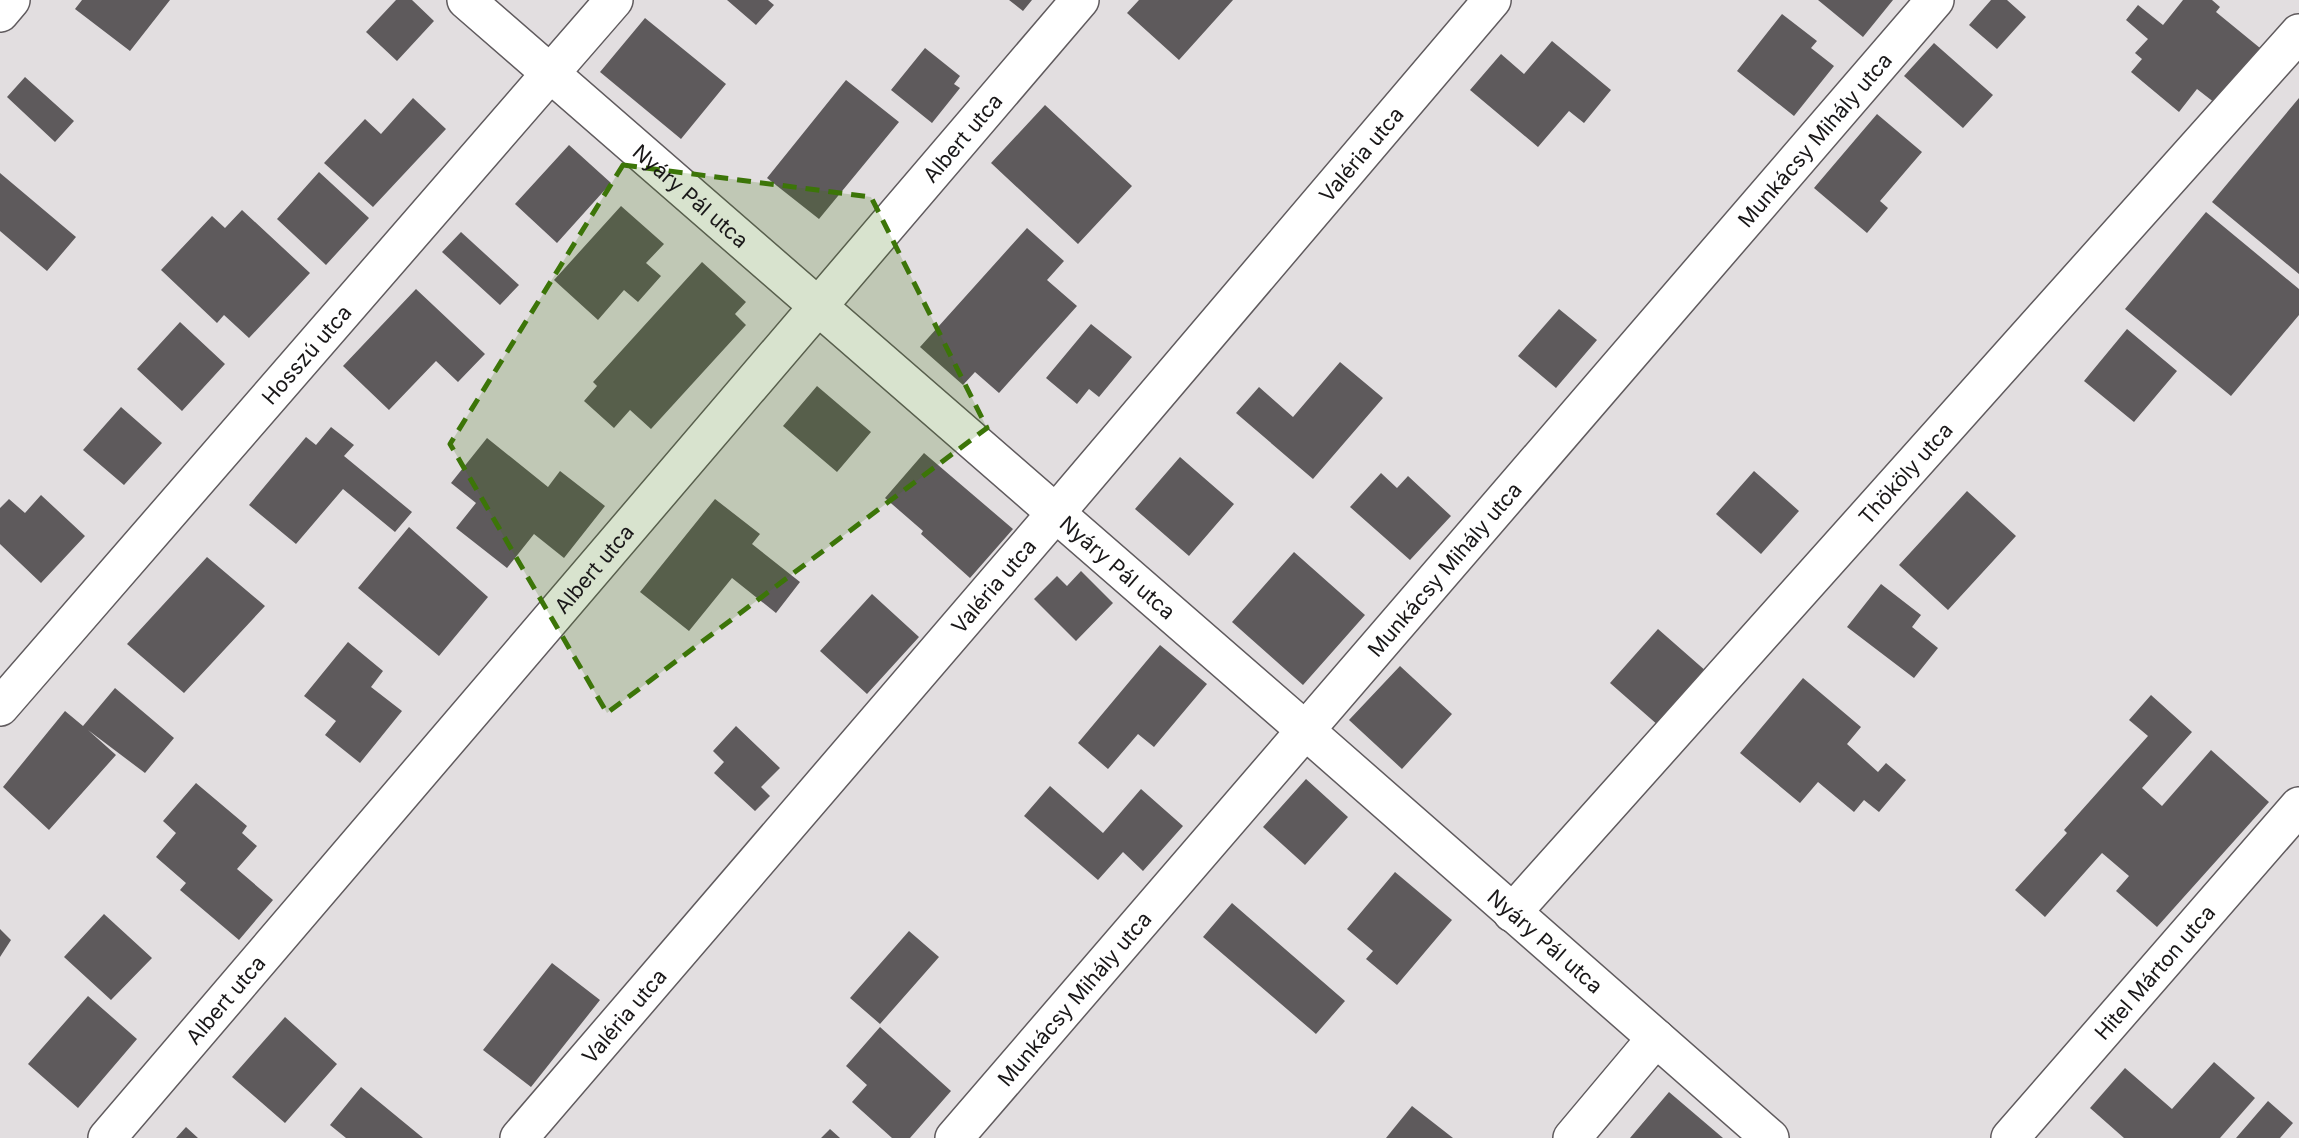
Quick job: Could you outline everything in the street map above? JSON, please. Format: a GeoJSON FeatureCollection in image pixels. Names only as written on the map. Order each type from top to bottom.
{"type":"FeatureCollection","features":[{"type":"Feature","properties":{"kind":"street"},"geometry":{"type":"LineString","coordinates":[[0,13],[11,0]]}},
{"type":"Feature","properties":{"kind":"street","name":"Nyáry Pál utca"},"geometry":{"type":"LineString","coordinates":[[466,0],[1770,1138]]}},
{"type":"Feature","properties":{"kind":"street","name":"Hosszú utca"},"geometry":{"type":"LineString","coordinates":[[0,707],[614,0]]}},
{"type":"Feature","properties":{"kind":"street","name":"Albert utca"},"geometry":{"type":"LineString","coordinates":[[107,1138],[1080,0]]}},
{"type":"Feature","properties":{"kind":"street","name":"Valéria utca"},"geometry":{"type":"LineString","coordinates":[[519,1138],[1492,0]]}},
{"type":"Feature","properties":{"kind":"street","name":"Munkácsy Mihály utca"},"geometry":{"type":"LineString","coordinates":[[954,1138],[1935,0]]}},
{"type":"Feature","properties":{"kind":"street","name":"Thököly utca"},"geometry":{"type":"LineString","coordinates":[[1512,913],[2299,33]]}},
{"type":"Feature","properties":{"kind":"street","name":"Hitel Márton utca"},"geometry":{"type":"LineString","coordinates":[[2010,1138],[2299,806]]}},
{"type":"Feature","properties":{"kind":"street"},"geometry":{"type":"LineString","coordinates":[[1572,1138],[1656,1038]]}},
{"type":"Feature","properties":{"kind":"highlighted area"},"geometry":{"type":"Polygon","coordinates":[[[623,165],[871,197],[987,428],[607,713],[450,444],[623,165]]]}},
{"type":"Feature","properties":{"kind":"building"},"geometry":{"type":"Polygon","coordinates":[[[82,0],[170,0],[130,51],[75,9],[82,0]]]}},
{"type":"Feature","properties":{"kind":"building"},"geometry":{"type":"Polygon","coordinates":[[[396,0],[412,0],[434,21],[397,61],[366,32],[396,0]]]}},
{"type":"Feature","properties":{"kind":"building"},"geometry":{"type":"Polygon","coordinates":[[[727,0],[768,0],[774,5],[756,25],[727,0]]]}},
{"type":"Feature","properties":{"kind":"building"},"geometry":{"type":"Polygon","coordinates":[[[1009,0],[1032,0],[1023,11],[1009,0]]]}},
{"type":"Feature","properties":{"kind":"building"},"geometry":{"type":"Polygon","coordinates":[[[1139,0],[1233,0],[1179,60],[1127,13],[1139,0]]]}},
{"type":"Feature","properties":{"kind":"building"},"geometry":{"type":"Polygon","coordinates":[[[1818,0],[1893,0],[1863,37],[1818,0]]]}},
{"type":"Feature","properties":{"kind":"building"},"geometry":{"type":"Polygon","coordinates":[[[1991,0],[2007,0],[2026,17],[1997,49],[1969,25],[1991,0]]]}},
{"type":"Feature","properties":{"kind":"building"},"geometry":{"type":"Polygon","coordinates":[[[2183,0],[2212,0],[2220,7],[2216,12],[2260,48],[2215,103],[2197,89],[2179,112],[2131,72],[2142,59],[2135,53],[2148,39],[2126,20],[2138,5],[2163,25],[2183,0]]]}},
{"type":"Feature","properties":{"kind":"building"},"geometry":{"type":"Polygon","coordinates":[[[1782,14],[1817,41],[1811,48],[1834,66],[1794,116],[1737,71],[1782,14]]]}},
{"type":"Feature","properties":{"kind":"building"},"geometry":{"type":"Polygon","coordinates":[[[645,18],[726,84],[681,139],[600,72],[645,18]]]}},
{"type":"Feature","properties":{"kind":"building"},"geometry":{"type":"Polygon","coordinates":[[[1552,41],[1611,90],[1584,123],[1569,111],[1538,147],[1470,90],[1501,54],[1524,74],[1552,41]]]}},
{"type":"Feature","properties":{"kind":"building"},"geometry":{"type":"Polygon","coordinates":[[[1934,43],[1993,95],[1963,128],[1904,76],[1934,43]]]}},
{"type":"Feature","properties":{"kind":"building"},"geometry":{"type":"Polygon","coordinates":[[[925,48],[960,76],[954,84],[960,88],[932,123],[891,90],[925,48]]]}},
{"type":"Feature","properties":{"kind":"building"},"geometry":{"type":"Polygon","coordinates":[[[25,77],[74,121],[55,142],[7,97],[25,77]]]}},
{"type":"Feature","properties":{"kind":"building"},"geometry":{"type":"Polygon","coordinates":[[[846,80],[899,122],[819,219],[767,178],[846,80]]]}},
{"type":"Feature","properties":{"kind":"building"},"geometry":{"type":"Polygon","coordinates":[[[413,98],[446,129],[373,207],[324,163],[365,119],[381,134],[413,98]]]}},
{"type":"Feature","properties":{"kind":"building"},"geometry":{"type":"Polygon","coordinates":[[[2299,98],[2299,274],[2212,202],[2299,98]]]}},
{"type":"Feature","properties":{"kind":"building"},"geometry":{"type":"Polygon","coordinates":[[[1045,105],[1132,186],[1078,244],[991,163],[1045,105]]]}},
{"type":"Feature","properties":{"kind":"building"},"geometry":{"type":"Polygon","coordinates":[[[1877,114],[1922,152],[1880,201],[1888,208],[1867,233],[1814,188],[1877,114]]]}},
{"type":"Feature","properties":{"kind":"building"},"geometry":{"type":"Polygon","coordinates":[[[569,145],[611,183],[557,243],[515,204],[569,145]]]}},
{"type":"Feature","properties":{"kind":"building"},"geometry":{"type":"Polygon","coordinates":[[[319,172],[369,218],[326,265],[277,219],[319,172]]]}},
{"type":"Feature","properties":{"kind":"building"},"geometry":{"type":"Polygon","coordinates":[[[0,173],[76,237],[47,271],[0,231],[0,173]]]}},
{"type":"Feature","properties":{"kind":"building"},"geometry":{"type":"Polygon","coordinates":[[[621,206],[664,244],[646,263],[661,276],[638,302],[624,290],[598,320],[554,280],[621,206]]]}},
{"type":"Feature","properties":{"kind":"building"},"geometry":{"type":"Polygon","coordinates":[[[242,210],[310,273],[249,338],[224,315],[217,323],[161,270],[212,216],[225,228],[242,210]]]}},
{"type":"Feature","properties":{"kind":"building"},"geometry":{"type":"Polygon","coordinates":[[[2206,212],[2299,289],[2299,315],[2231,396],[2125,309],[2206,212]]]}},
{"type":"Feature","properties":{"kind":"building"},"geometry":{"type":"Polygon","coordinates":[[[1027,228],[1064,261],[1047,280],[1077,306],[999,393],[975,372],[963,385],[920,347],[1027,228]]]}},
{"type":"Feature","properties":{"kind":"building"},"geometry":{"type":"Polygon","coordinates":[[[461,232],[519,285],[500,305],[442,252],[461,232]]]}},
{"type":"Feature","properties":{"kind":"building"},"geometry":{"type":"Polygon","coordinates":[[[702,262],[746,302],[735,314],[746,325],[651,429],[630,410],[614,428],[584,401],[597,386],[593,382],[702,262]]]}},
{"type":"Feature","properties":{"kind":"building"},"geometry":{"type":"Polygon","coordinates":[[[416,289],[485,354],[458,382],[436,361],[389,410],[343,366],[416,289]]]}},
{"type":"Feature","properties":{"kind":"building"},"geometry":{"type":"Polygon","coordinates":[[[1559,309],[1597,340],[1556,388],[1518,356],[1559,309]]]}},
{"type":"Feature","properties":{"kind":"building"},"geometry":{"type":"Polygon","coordinates":[[[180,322],[225,364],[182,411],[137,369],[180,322]]]}},
{"type":"Feature","properties":{"kind":"building"},"geometry":{"type":"Polygon","coordinates":[[[1091,324],[1132,357],[1099,397],[1089,389],[1077,404],[1046,378],[1091,324]]]}},
{"type":"Feature","properties":{"kind":"building"},"geometry":{"type":"Polygon","coordinates":[[[2127,329],[2177,371],[2134,422],[2084,381],[2127,329]]]}},
{"type":"Feature","properties":{"kind":"building"},"geometry":{"type":"Polygon","coordinates":[[[1340,362],[1383,398],[1313,479],[1236,413],[1259,387],[1293,417],[1340,362]]]}},
{"type":"Feature","properties":{"kind":"building"},"geometry":{"type":"Polygon","coordinates":[[[817,386],[871,432],[837,472],[783,426],[817,386]]]}},
{"type":"Feature","properties":{"kind":"building"},"geometry":{"type":"Polygon","coordinates":[[[121,407],[162,443],[124,485],[83,450],[121,407]]]}},
{"type":"Feature","properties":{"kind":"building"},"geometry":{"type":"Polygon","coordinates":[[[331,427],[354,445],[344,456],[412,512],[395,532],[343,489],[296,544],[249,505],[306,437],[316,445],[331,427]]]}},
{"type":"Feature","properties":{"kind":"building"},"geometry":{"type":"Polygon","coordinates":[[[487,438],[548,487],[560,471],[605,506],[564,558],[534,534],[507,568],[456,528],[476,503],[451,483],[487,438]]]}},
{"type":"Feature","properties":{"kind":"building"},"geometry":{"type":"Polygon","coordinates":[[[924,453],[1013,529],[970,578],[885,498],[924,453]]]}},
{"type":"Feature","properties":{"kind":"building"},"geometry":{"type":"Polygon","coordinates":[[[1180,457],[1234,504],[1189,556],[1135,509],[1180,457]]]}},
{"type":"Feature","properties":{"kind":"building"},"geometry":{"type":"Polygon","coordinates":[[[1754,471],[1799,511],[1761,554],[1716,514],[1754,471]]]}},
{"type":"Feature","properties":{"kind":"building"},"geometry":{"type":"Polygon","coordinates":[[[1381,473],[1397,488],[1408,476],[1451,516],[1410,560],[1350,507],[1381,473]]]}},
{"type":"Feature","properties":{"kind":"building"},"geometry":{"type":"Polygon","coordinates":[[[1967,491],[2016,536],[1948,610],[1899,565],[1967,491]]]}},
{"type":"Feature","properties":{"kind":"building"},"geometry":{"type":"Polygon","coordinates":[[[41,495],[85,536],[41,583],[0,544],[0,508],[9,499],[25,513],[41,495]]]}},
{"type":"Feature","properties":{"kind":"building"},"geometry":{"type":"Polygon","coordinates":[[[715,499],[760,534],[752,544],[800,582],[776,613],[732,578],[689,631],[640,592],[715,499]]]}},
{"type":"Feature","properties":{"kind":"building"},"geometry":{"type":"Polygon","coordinates":[[[409,527],[488,597],[439,656],[358,588],[409,527]]]}},
{"type":"Feature","properties":{"kind":"building"},"geometry":{"type":"Polygon","coordinates":[[[1294,552],[1365,615],[1303,685],[1232,622],[1294,552]]]}},
{"type":"Feature","properties":{"kind":"building"},"geometry":{"type":"Polygon","coordinates":[[[207,557],[265,606],[184,693],[127,644],[207,557]]]}},
{"type":"Feature","properties":{"kind":"building"},"geometry":{"type":"Polygon","coordinates":[[[1081,571],[1113,603],[1076,641],[1034,599],[1057,576],[1067,586],[1081,571]]]}},
{"type":"Feature","properties":{"kind":"building"},"geometry":{"type":"Polygon","coordinates":[[[1881,584],[1921,615],[1912,627],[1938,648],[1914,678],[1847,627],[1881,584]]]}},
{"type":"Feature","properties":{"kind":"building"},"geometry":{"type":"Polygon","coordinates":[[[872,594],[919,637],[867,694],[820,651],[872,594]]]}},
{"type":"Feature","properties":{"kind":"building"},"geometry":{"type":"Polygon","coordinates":[[[1658,629],[1707,672],[1659,726],[1610,683],[1658,629]]]}},
{"type":"Feature","properties":{"kind":"building"},"geometry":{"type":"Polygon","coordinates":[[[348,642],[383,671],[371,687],[402,711],[360,763],[325,735],[336,721],[304,696],[348,642]]]}},
{"type":"Feature","properties":{"kind":"building"},"geometry":{"type":"Polygon","coordinates":[[[1160,645],[1207,684],[1154,747],[1138,734],[1108,769],[1078,743],[1160,645]]]}},
{"type":"Feature","properties":{"kind":"building"},"geometry":{"type":"Polygon","coordinates":[[[1400,666],[1452,714],[1402,769],[1349,720],[1400,666]]]}},
{"type":"Feature","properties":{"kind":"building"},"geometry":{"type":"Polygon","coordinates":[[[1803,678],[1861,727],[1847,744],[1878,772],[1886,763],[1906,780],[1879,812],[1864,800],[1854,812],[1818,782],[1800,803],[1740,753],[1803,678]]]}},
{"type":"Feature","properties":{"kind":"building"},"geometry":{"type":"Polygon","coordinates":[[[115,688],[174,738],[145,773],[88,730],[116,755],[49,830],[3,787],[65,711],[83,726],[115,688]]]}},
{"type":"Feature","properties":{"kind":"building"},"geometry":{"type":"Polygon","coordinates":[[[2151,695],[2192,732],[2142,788],[2162,806],[2211,750],[2269,802],[2157,927],[2116,891],[2129,876],[2102,853],[2045,917],[2015,890],[2067,833],[2064,830],[2148,736],[2129,720],[2151,695]]]}},
{"type":"Feature","properties":{"kind":"building"},"geometry":{"type":"Polygon","coordinates":[[[736,726],[780,768],[761,787],[770,796],[755,811],[714,773],[724,762],[713,751],[736,726]]]}},
{"type":"Feature","properties":{"kind":"building"},"geometry":{"type":"Polygon","coordinates":[[[1306,779],[1348,817],[1305,865],[1263,827],[1306,779]]]}},
{"type":"Feature","properties":{"kind":"building"},"geometry":{"type":"Polygon","coordinates":[[[196,783],[247,826],[242,833],[257,846],[237,869],[273,900],[239,940],[180,890],[186,883],[156,857],[176,833],[163,821],[196,783]]]}},
{"type":"Feature","properties":{"kind":"building"},"geometry":{"type":"Polygon","coordinates":[[[1050,786],[1103,833],[1141,789],[1183,826],[1143,871],[1123,852],[1098,880],[1024,816],[1050,786]]]}},
{"type":"Feature","properties":{"kind":"building"},"geometry":{"type":"Polygon","coordinates":[[[1395,872],[1452,920],[1397,985],[1366,959],[1373,951],[1347,929],[1395,872]]]}},
{"type":"Feature","properties":{"kind":"building"},"geometry":{"type":"Polygon","coordinates":[[[1232,903],[1345,1001],[1316,1034],[1203,937],[1232,903]]]}},
{"type":"Feature","properties":{"kind":"building"},"geometry":{"type":"Polygon","coordinates":[[[104,914],[152,958],[111,1000],[64,957],[104,914]]]}},
{"type":"Feature","properties":{"kind":"building"},"geometry":{"type":"Polygon","coordinates":[[[0,929],[11,940],[0,957],[0,929]]]}},
{"type":"Feature","properties":{"kind":"building"},"geometry":{"type":"Polygon","coordinates":[[[909,931],[939,957],[880,1024],[850,998],[909,931]]]}},
{"type":"Feature","properties":{"kind":"building"},"geometry":{"type":"Polygon","coordinates":[[[552,963],[600,1000],[531,1087],[483,1050],[552,963]]]}},
{"type":"Feature","properties":{"kind":"building"},"geometry":{"type":"Polygon","coordinates":[[[88,996],[137,1039],[78,1108],[28,1064],[88,996]]]}},
{"type":"Feature","properties":{"kind":"building"},"geometry":{"type":"Polygon","coordinates":[[[285,1017],[337,1064],[285,1123],[232,1077],[285,1017]]]}},
{"type":"Feature","properties":{"kind":"building"},"geometry":{"type":"Polygon","coordinates":[[[880,1027],[951,1091],[910,1138],[892,1138],[852,1102],[867,1085],[846,1066],[880,1027]]]}},
{"type":"Feature","properties":{"kind":"building"},"geometry":{"type":"Polygon","coordinates":[[[2214,1062],[2255,1098],[2220,1138],[2124,1138],[2090,1108],[2125,1068],[2172,1109],[2214,1062]]]}},
{"type":"Feature","properties":{"kind":"building"},"geometry":{"type":"Polygon","coordinates":[[[361,1087],[423,1138],[346,1138],[330,1125],[361,1087]]]}},
{"type":"Feature","properties":{"kind":"building"},"geometry":{"type":"Polygon","coordinates":[[[1669,1092],[1723,1138],[1630,1138],[1669,1092]]]}},
{"type":"Feature","properties":{"kind":"building"},"geometry":{"type":"Polygon","coordinates":[[[2268,1101],[2293,1123],[2280,1138],[2236,1138],[2268,1101]]]}},
{"type":"Feature","properties":{"kind":"building"},"geometry":{"type":"Polygon","coordinates":[[[1412,1106],[1453,1138],[1386,1138],[1412,1106]]]}},
{"type":"Feature","properties":{"kind":"building"},"geometry":{"type":"Polygon","coordinates":[[[186,1127],[198,1138],[176,1138],[186,1127]]]}},
{"type":"Feature","properties":{"kind":"building"},"geometry":{"type":"Polygon","coordinates":[[[830,1129],[840,1138],[821,1138],[830,1129]]]}}]}
